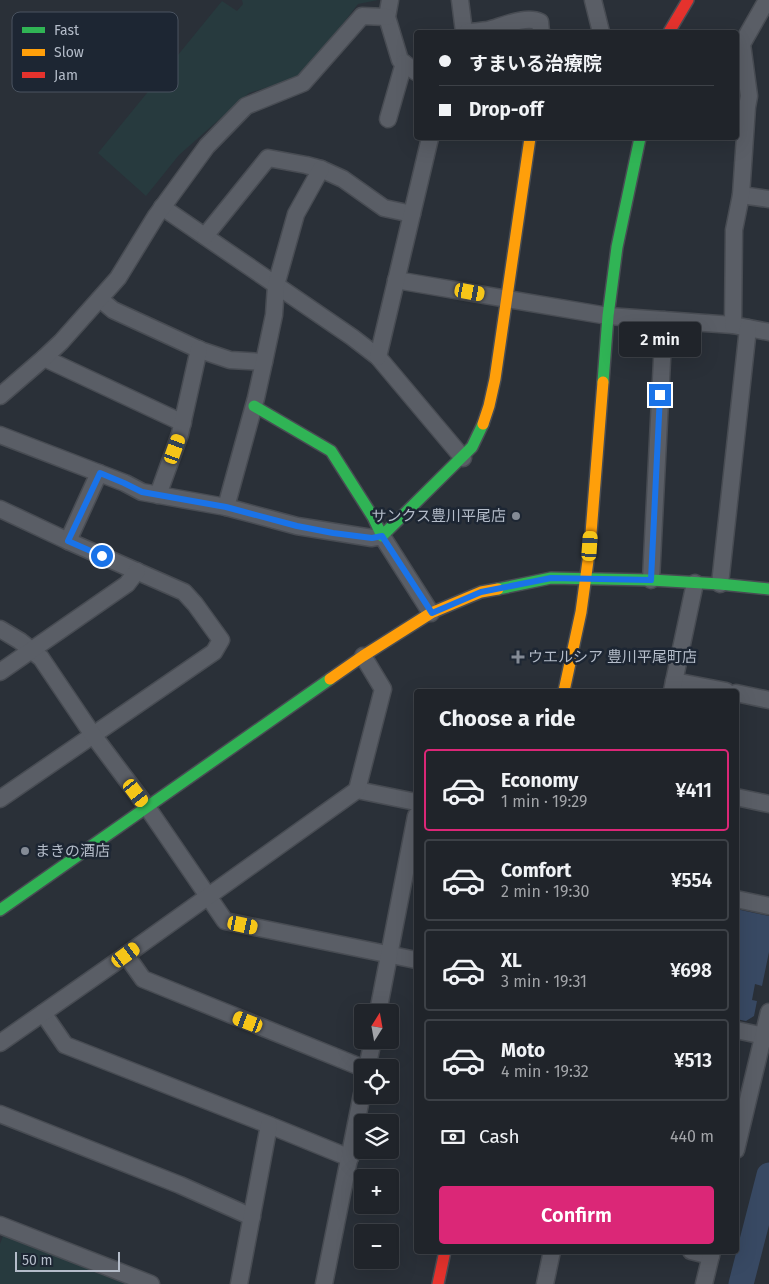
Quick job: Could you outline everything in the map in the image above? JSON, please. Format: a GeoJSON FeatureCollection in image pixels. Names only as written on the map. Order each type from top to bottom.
{"type":"FeatureCollection","features":[{"type":"Feature","properties":{"kind":"street"},"geometry":{"type":"LineString","coordinates":[[388,119],[410,67],[400,60],[387,17],[390,0]]}},
{"type":"Feature","properties":{"kind":"street"},"geometry":{"type":"LineString","coordinates":[[460,0],[466,30]]}},
{"type":"Feature","properties":{"kind":"street"},"geometry":{"type":"LineString","coordinates":[[594,0],[601,30]]}},
{"type":"Feature","properties":{"kind":"street"},"geometry":{"type":"LineString","coordinates":[[670,30],[688,0]]}},
{"type":"Feature","properties":{"kind":"street"},"geometry":{"type":"LineString","coordinates":[[720,584],[741,326],[734,230],[741,195],[742,107],[749,96],[742,44],[767,0]]}},
{"type":"Feature","properties":{"kind":"street"},"geometry":{"type":"LineString","coordinates":[[0,396],[61,342],[118,278],[162,207],[207,146],[246,106],[303,83],[362,16],[387,17]]}},
{"type":"Feature","properties":{"kind":"street"},"geometry":{"type":"LineString","coordinates":[[487,30],[534,19],[540,22],[541,30]]}},
{"type":"Feature","properties":{"kind":"street"},"geometry":{"type":"LineString","coordinates":[[378,357],[430,140]]}},
{"type":"Feature","properties":{"kind":"street"},"geometry":{"type":"LineString","coordinates":[[0,435],[100,473],[142,492],[226,507],[297,526],[333,533],[372,538],[382,536],[472,447],[488,412],[495,379],[530,140]]}},
{"type":"Feature","properties":{"kind":"street"},"geometry":{"type":"LineString","coordinates":[[564,689],[581,612],[590,546],[608,316],[617,247],[640,140]]}},
{"type":"Feature","properties":{"kind":"street"},"geometry":{"type":"LineString","coordinates":[[205,236],[268,158],[321,169],[343,179],[384,208],[412,214]]}},
{"type":"Feature","properties":{"kind":"street"},"geometry":{"type":"LineString","coordinates":[[226,507],[264,362],[274,315],[276,285],[296,214],[321,169]]}},
{"type":"Feature","properties":{"kind":"street"},"geometry":{"type":"LineString","coordinates":[[741,195],[769,199]]}},
{"type":"Feature","properties":{"kind":"street"},"geometry":{"type":"LineString","coordinates":[[162,207],[352,337],[378,357],[462,458]]}},
{"type":"Feature","properties":{"kind":"street"},"geometry":{"type":"LineString","coordinates":[[396,280],[608,316],[741,326],[769,332]]}},
{"type":"Feature","properties":{"kind":"street"},"geometry":{"type":"LineString","coordinates":[[100,299],[113,310],[199,349],[230,360],[264,362]]}},
{"type":"Feature","properties":{"kind":"street"},"geometry":{"type":"LineString","coordinates":[[651,580],[664,320]]}},
{"type":"Feature","properties":{"kind":"street"},"geometry":{"type":"LineString","coordinates":[[158,495],[183,423],[199,349]]}},
{"type":"Feature","properties":{"kind":"street"},"geometry":{"type":"LineString","coordinates":[[44,358],[183,423]]}},
{"type":"Feature","properties":{"kind":"street"},"geometry":{"type":"LineString","coordinates":[[254,406],[331,451],[373,517],[382,536],[432,613]]}},
{"type":"Feature","properties":{"kind":"street"},"geometry":{"type":"LineString","coordinates":[[68,541],[100,473]]}},
{"type":"Feature","properties":{"kind":"street"},"geometry":{"type":"LineString","coordinates":[[0,509],[184,592],[221,640],[214,652],[0,799]]}},
{"type":"Feature","properties":{"kind":"street"},"geometry":{"type":"LineString","coordinates":[[0,672],[127,584],[137,571]]}},
{"type":"Feature","properties":{"kind":"street"},"geometry":{"type":"LineString","coordinates":[[0,910],[363,656],[432,613],[481,592],[551,578],[651,580],[769,589]]}},
{"type":"Feature","properties":{"kind":"street"},"geometry":{"type":"LineString","coordinates":[[694,583],[673,686],[705,689]]}},
{"type":"Feature","properties":{"kind":"street"},"geometry":{"type":"LineString","coordinates":[[0,629],[20,641],[41,658],[93,735],[147,807],[225,921],[414,960]]}},
{"type":"Feature","properties":{"kind":"street"},"geometry":{"type":"LineString","coordinates":[[0,1043],[357,790],[383,689],[363,656]]}},
{"type":"Feature","properties":{"kind":"street"},"geometry":{"type":"LineString","coordinates":[[739,695],[769,700]]}},
{"type":"Feature","properties":{"kind":"street"},"geometry":{"type":"LineString","coordinates":[[357,790],[414,802]]}},
{"type":"Feature","properties":{"kind":"street"},"geometry":{"type":"LineString","coordinates":[[739,798],[769,804]]}},
{"type":"Feature","properties":{"kind":"street"},"geometry":{"type":"LineString","coordinates":[[380,1004],[414,826]]}},
{"type":"Feature","properties":{"kind":"street"},"geometry":{"type":"LineString","coordinates":[[739,900],[769,906]]}},
{"type":"Feature","properties":{"kind":"street"},"geometry":{"type":"LineString","coordinates":[[126,955],[143,979],[354,1064]]}},
{"type":"Feature","properties":{"kind":"street"},"geometry":{"type":"LineString","coordinates":[[739,1139],[766,1036],[769,1012]]}},
{"type":"Feature","properties":{"kind":"street"},"geometry":{"type":"LineString","coordinates":[[43,1013],[65,1045],[350,1158]]}},
{"type":"Feature","properties":{"kind":"street"},"geometry":{"type":"LineString","coordinates":[[739,1031],[766,1036]]}},
{"type":"Feature","properties":{"kind":"street"},"geometry":{"type":"LineString","coordinates":[[329,1283],[360,1104]]}},
{"type":"Feature","properties":{"kind":"street"},"geometry":{"type":"LineString","coordinates":[[0,1114],[180,1185],[252,1217]]}},
{"type":"Feature","properties":{"kind":"street"},"geometry":{"type":"LineString","coordinates":[[239,1284],[269,1125]]}},
{"type":"Feature","properties":{"kind":"street"},"geometry":{"type":"LineString","coordinates":[[0,1225],[151,1284]]}},
{"type":"Feature","properties":{"kind":"street"},"geometry":{"type":"LineString","coordinates":[[438,1284],[444,1254]]}},
{"type":"Feature","properties":{"kind":"street"},"geometry":{"type":"LineString","coordinates":[[545,1284],[551,1254]]}},
{"type":"Feature","properties":{"kind":"street"},"geometry":{"type":"LineString","coordinates":[[704,1284],[712,1254]]}},
{"type":"Feature","properties":{"kind":"green space"},"geometry":{"type":"Polygon","coordinates":[[[242,0],[378,0],[358,4],[303,76],[249,93],[179,155],[146,196],[98,153],[148,92],[178,92],[178,55],[222,1],[237,11],[243,4],[242,0]]]}},
{"type":"Feature","properties":{"kind":"green space"},"geometry":{"type":"Polygon","coordinates":[[[5,1231],[153,1284],[0,1284],[0,1244],[5,1231]]]}},
{"type":"Feature","properties":{"kind":"water"},"geometry":{"type":"Polygon","coordinates":[[[739,910],[769,916],[769,952],[762,986],[755,984],[752,1000],[757,1001],[754,1016],[746,1021],[739,1020],[739,910]]]}},
{"type":"Feature","properties":{"kind":"waterway"},"geometry":{"type":"LineString","coordinates":[[741,1284],[769,1175]]}},
{"type":"Feature","properties":{"kind":"traffic: fast"},"geometry":{"type":"LineString","coordinates":[[603,382],[608,316],[617,247],[640,140]]}},
{"type":"Feature","properties":{"kind":"traffic: fast"},"geometry":{"type":"LineString","coordinates":[[254,406],[331,451],[373,517],[382,536],[472,447],[483,424]]}},
{"type":"Feature","properties":{"kind":"traffic: fast"},"geometry":{"type":"LineString","coordinates":[[498,589],[551,578],[651,580],[769,589]]}},
{"type":"Feature","properties":{"kind":"traffic: fast"},"geometry":{"type":"LineString","coordinates":[[0,910],[330,679]]}},
{"type":"Feature","properties":{"kind":"traffic: slow"},"geometry":{"type":"LineString","coordinates":[[483,424],[495,379],[530,140]]}},
{"type":"Feature","properties":{"kind":"traffic: slow"},"geometry":{"type":"LineString","coordinates":[[564,689],[581,612],[590,546],[603,382]]}},
{"type":"Feature","properties":{"kind":"traffic: slow"},"geometry":{"type":"LineString","coordinates":[[330,679],[431,613],[481,592],[498,589]]}},
{"type":"Feature","properties":{"kind":"traffic: jam"},"geometry":{"type":"LineString","coordinates":[[670,30],[688,0]]}},
{"type":"Feature","properties":{"kind":"traffic: jam"},"geometry":{"type":"LineString","coordinates":[[438,1284],[444,1254]]}},
{"type":"Feature","properties":{"kind":"place","name":"サンクス豊川平尾店"},"geometry":{"type":"Point","coordinates":[516,516]}},
{"type":"Feature","properties":{"kind":"place","name":"ウエルシア 豊川平尾町店"},"geometry":{"type":"Point","coordinates":[518,657]}},
{"type":"Feature","properties":{"kind":"place","name":"まきの酒店"},"geometry":{"type":"Point","coordinates":[25,851]}},
{"type":"Feature","properties":{"kind":"route"},"geometry":{"type":"LineString","coordinates":[[102,556],[68,541],[100,473],[142,492],[226,507],[297,526],[333,533],[372,538],[382,536],[432,613],[481,592],[551,578],[651,580],[660,395]]}}]}
